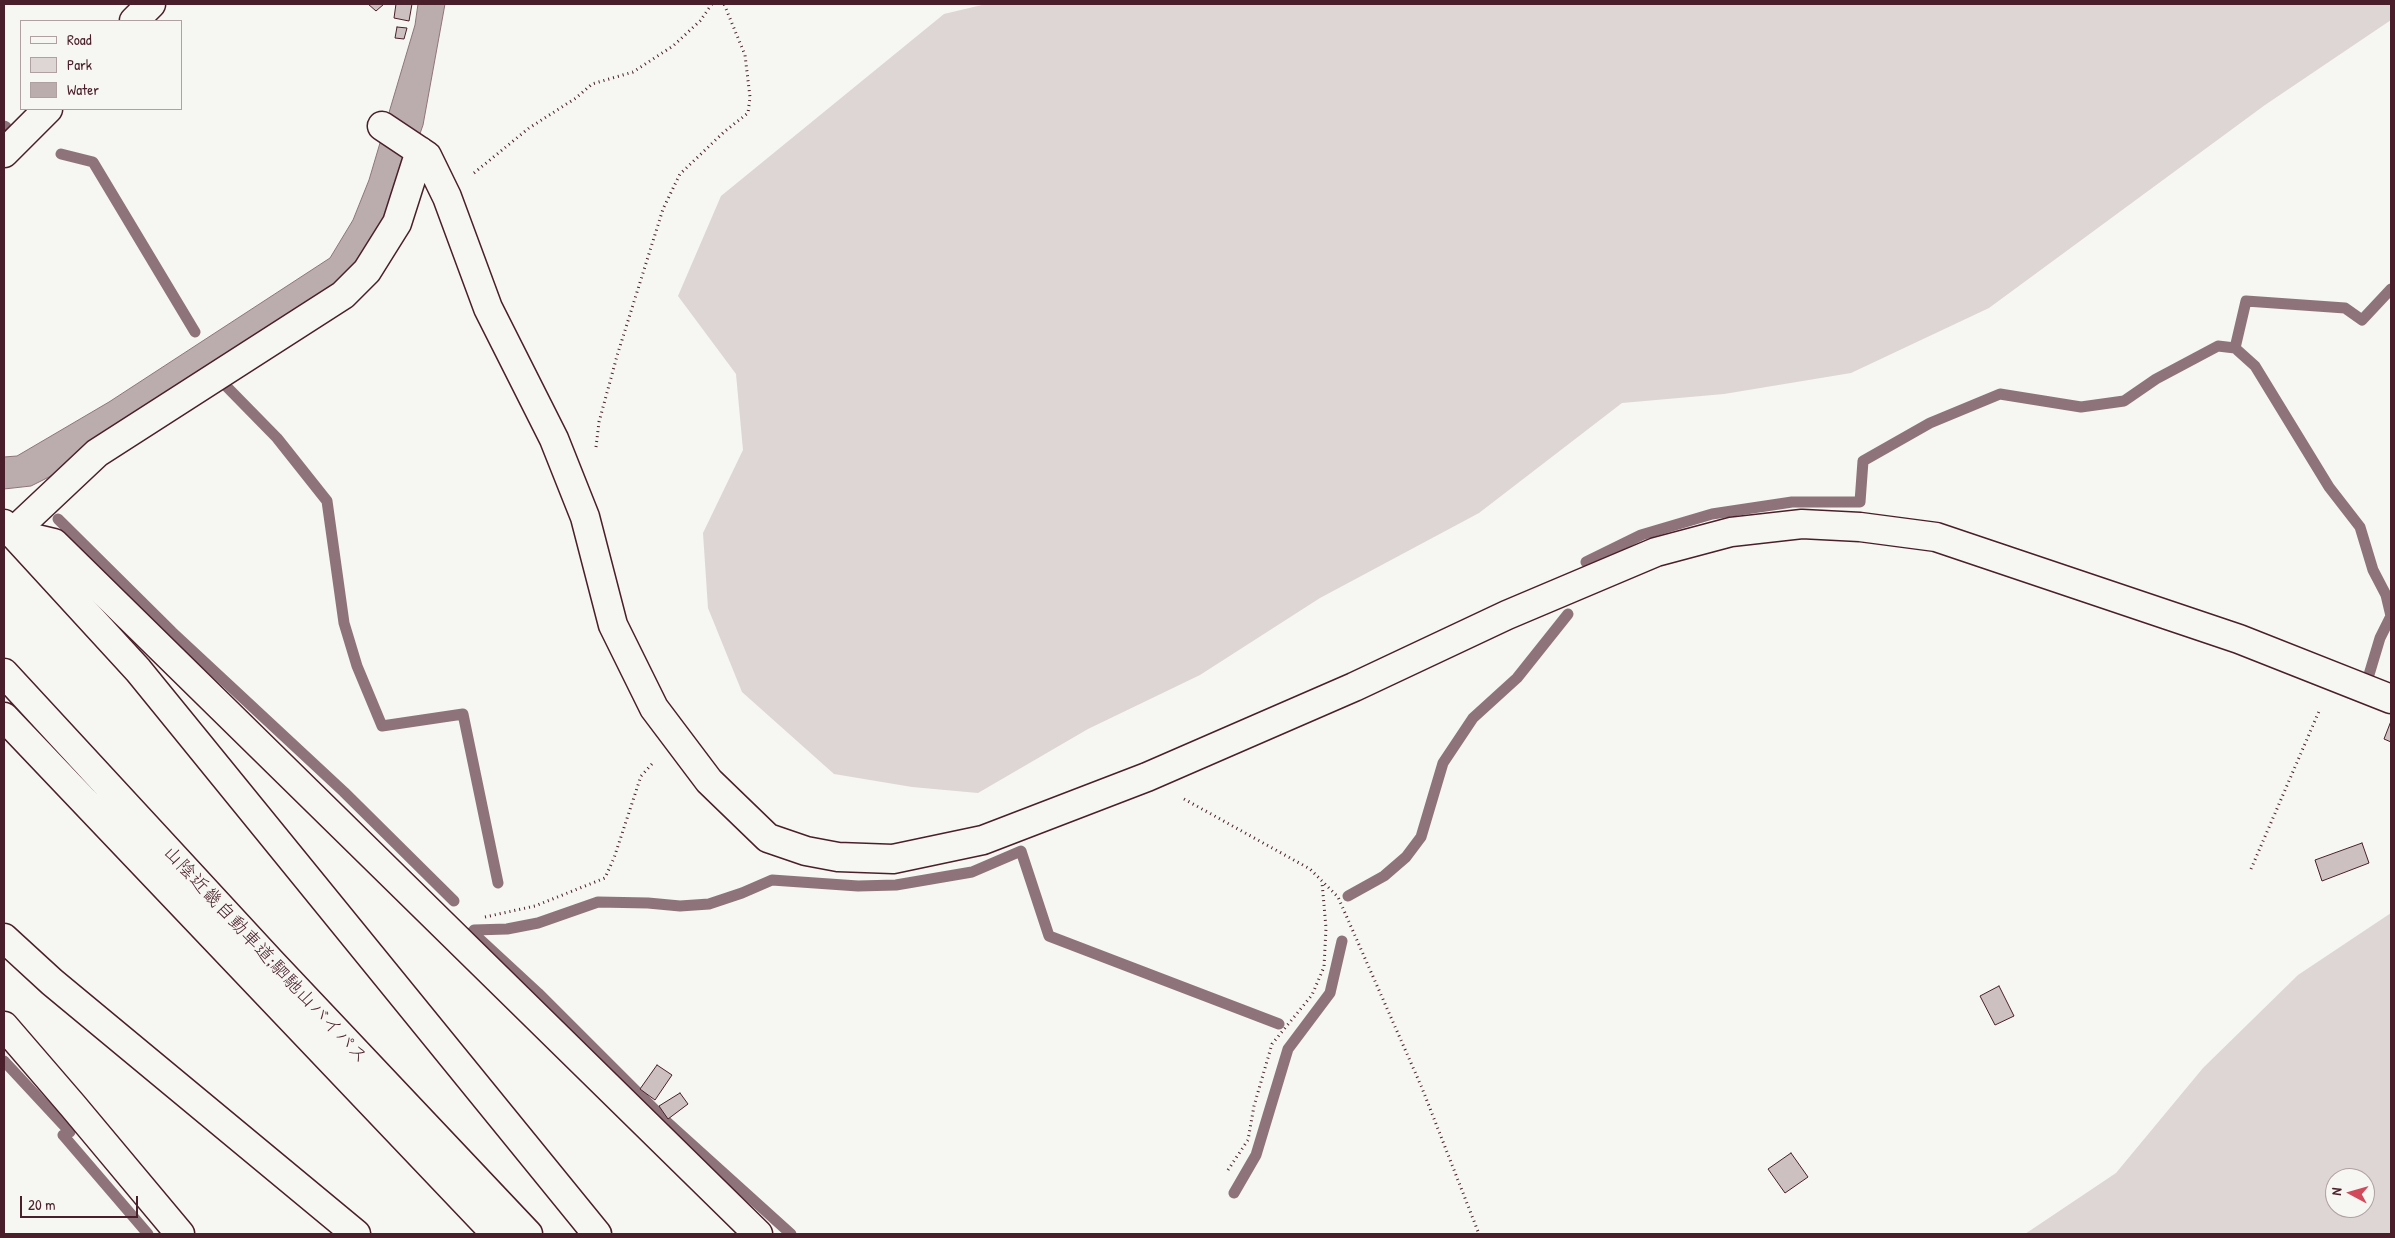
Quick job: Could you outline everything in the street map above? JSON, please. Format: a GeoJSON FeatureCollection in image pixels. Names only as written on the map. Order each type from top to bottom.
{"type":"FeatureCollection","features":[{"type":"Feature","properties":{"kind":"main road"},"geometry":{"type":"LineString","coordinates":[[135,20],[151,4]]}},
{"type":"Feature","properties":{"kind":"main road"},"geometry":{"type":"LineString","coordinates":[[4,153],[47,110]]}},
{"type":"Feature","properties":{"kind":"main road"},"geometry":{"type":"LineString","coordinates":[[382,126],[427,156],[447,197],[488,308],[554,439],[585,517],[613,625],[654,708],[708,781],[768,838],[806,851],[838,857],[893,859],[983,840],[1147,777],[1354,687],[1507,615],[1656,552],[1731,532],[1802,524],[1860,527],[1936,537],[2239,639],[2391,699]]}},
{"type":"Feature","properties":{"kind":"main road"},"geometry":{"type":"LineString","coordinates":[[8,528],[97,453],[343,295],[367,271],[397,223],[420,151]]}},
{"type":"Feature","properties":{"kind":"main road"},"geometry":{"type":"LineString","coordinates":[[8,528],[54,543],[758,1234]]}},
{"type":"Feature","properties":{"kind":"main road"},"geometry":{"type":"LineString","coordinates":[[8,528],[138,670],[565,1198],[597,1234]]}},
{"type":"Feature","properties":{"kind":"main road","name":"山陰近畿自動車道;駟馳山バイパス"},"geometry":{"type":"LineString","coordinates":[[4,674],[528,1234]]}},
{"type":"Feature","properties":{"kind":"main road","name":"山陰近畿自動車道;駟馳山バイパス"},"geometry":{"type":"LineString","coordinates":[[4,717],[496,1234]]}},
{"type":"Feature","properties":{"kind":"main road"},"geometry":{"type":"LineString","coordinates":[[4,938],[52,982],[356,1234]]}},
{"type":"Feature","properties":{"kind":"main road"},"geometry":{"type":"LineString","coordinates":[[4,1026],[180,1234]]}},
{"type":"Feature","properties":{"kind":"path"},"geometry":{"type":"LineString","coordinates":[[447,197],[529,128],[576,98],[592,84],[633,72],[673,46],[700,21],[712,4]]}},
{"type":"Feature","properties":{"kind":"path"},"geometry":{"type":"LineString","coordinates":[[595,450],[600,422],[617,356],[663,209],[680,174],[724,132],[748,113],[750,97],[745,55],[724,4]]}},
{"type":"Feature","properties":{"kind":"path"},"geometry":{"type":"LineString","coordinates":[[2251,869],[2334,676]]}},
{"type":"Feature","properties":{"kind":"path"},"geometry":{"type":"LineString","coordinates":[[438,918],[491,917],[535,906],[605,878],[614,858],[641,776],[676,738]]}},
{"type":"Feature","properties":{"kind":"path"},"geometry":{"type":"LineString","coordinates":[[1147,777],[1248,836],[1310,869],[1338,897],[1422,1088],[1479,1234]]}},
{"type":"Feature","properties":{"kind":"path"},"geometry":{"type":"LineString","coordinates":[[1228,1170],[1248,1140],[1254,1106],[1272,1044],[1312,995],[1324,967],[1326,928],[1322,882]]}},
{"type":"Feature","properties":{"kind":"green space"},"geometry":{"type":"Polygon","coordinates":[[[986,4],[2391,4],[2391,20],[2265,105],[1989,308],[1851,373],[1724,394],[1622,403],[1479,513],[1320,598],[1200,675],[1088,729],[978,793],[912,787],[834,774],[742,692],[708,608],[703,533],[743,450],[736,374],[678,296],[721,196],[944,14],[986,4]]]}},
{"type":"Feature","properties":{"kind":"green space"},"geometry":{"type":"Polygon","coordinates":[[[2391,913],[2391,1234],[2025,1234],[2116,1173],[2203,1068],[2298,975],[2391,913]]]}},
{"type":"Feature","properties":{"kind":"water"},"geometry":{"type":"Polygon","coordinates":[[[418,4],[445,4],[423,125],[405,176],[363,266],[49,477],[31,486],[4,489],[4,457],[17,456],[109,402],[330,258],[353,220],[369,180],[415,25],[418,4]]]}},
{"type":"Feature","properties":{"kind":"building"},"geometry":{"type":"Polygon","coordinates":[[[368,4],[384,4],[376,11],[368,4]]]}},
{"type":"Feature","properties":{"kind":"building"},"geometry":{"type":"Polygon","coordinates":[[[396,4],[412,4],[409,21],[394,18],[396,4]]]}},
{"type":"Feature","properties":{"kind":"building"},"geometry":{"type":"Polygon","coordinates":[[[397,27],[407,28],[404,39],[395,38],[397,27]]]}},
{"type":"Feature","properties":{"kind":"building"},"geometry":{"type":"Polygon","coordinates":[[[2391,721],[2391,742],[2384,739],[2391,721]]]}},
{"type":"Feature","properties":{"kind":"building"},"geometry":{"type":"Polygon","coordinates":[[[2362,843],[2369,863],[2322,881],[2315,860],[2362,843]]]}},
{"type":"Feature","properties":{"kind":"building"},"geometry":{"type":"Polygon","coordinates":[[[1999,986],[2014,1016],[1995,1025],[1980,996],[1999,986]]]}},
{"type":"Feature","properties":{"kind":"building"},"geometry":{"type":"Polygon","coordinates":[[[657,1065],[672,1075],[655,1100],[640,1089],[657,1065]]]}},
{"type":"Feature","properties":{"kind":"building"},"geometry":{"type":"Polygon","coordinates":[[[680,1093],[688,1104],[668,1119],[659,1106],[680,1093]]]}},
{"type":"Feature","properties":{"kind":"building"},"geometry":{"type":"Polygon","coordinates":[[[1791,1153],[1808,1177],[1785,1193],[1768,1169],[1791,1153]]]}},
{"type":"Feature","properties":{"kind":"waterway"},"geometry":{"type":"LineString","coordinates":[[61,154],[93,162],[195,332]]}},
{"type":"Feature","properties":{"kind":"waterway"},"geometry":{"type":"LineString","coordinates":[[2235,348],[2246,301],[2345,308],[2362,320],[2391,289]]}},
{"type":"Feature","properties":{"kind":"waterway"},"geometry":{"type":"LineString","coordinates":[[1586,562],[1641,535],[1712,514],[1792,502],[1860,502],[1863,461],[1930,423],[2000,394],[2081,407],[2124,401],[2156,379],[2218,346],[2235,348],[2255,366],[2329,487],[2360,527],[2373,570],[2386,595],[2391,616],[2380,638],[2368,678]]}},
{"type":"Feature","properties":{"kind":"waterway"},"geometry":{"type":"LineString","coordinates":[[226,386],[277,438],[327,501],[344,623],[357,666],[382,726],[463,714],[498,883]]}},
{"type":"Feature","properties":{"kind":"waterway"},"geometry":{"type":"LineString","coordinates":[[58,519],[172,632],[344,792],[454,901]]}},
{"type":"Feature","properties":{"kind":"waterway"},"geometry":{"type":"LineString","coordinates":[[1348,896],[1384,876],[1406,857],[1421,837],[1443,763],[1473,718],[1517,678],[1568,614]]}},
{"type":"Feature","properties":{"kind":"waterway"},"geometry":{"type":"LineString","coordinates":[[474,930],[507,929],[538,923],[598,902],[680,906],[709,904],[772,880],[858,886],[896,885],[972,872],[1021,851],[1049,936],[1279,1024]]}},
{"type":"Feature","properties":{"kind":"waterway"},"geometry":{"type":"LineString","coordinates":[[472,932],[538,993],[667,1122],[791,1234]]}},
{"type":"Feature","properties":{"kind":"waterway"},"geometry":{"type":"LineString","coordinates":[[1234,1193],[1256,1155],[1288,1049],[1330,993],[1342,941]]}},
{"type":"Feature","properties":{"kind":"waterway"},"geometry":{"type":"LineString","coordinates":[[4,1061],[70,1132],[63,1135],[148,1234]]}}]}
